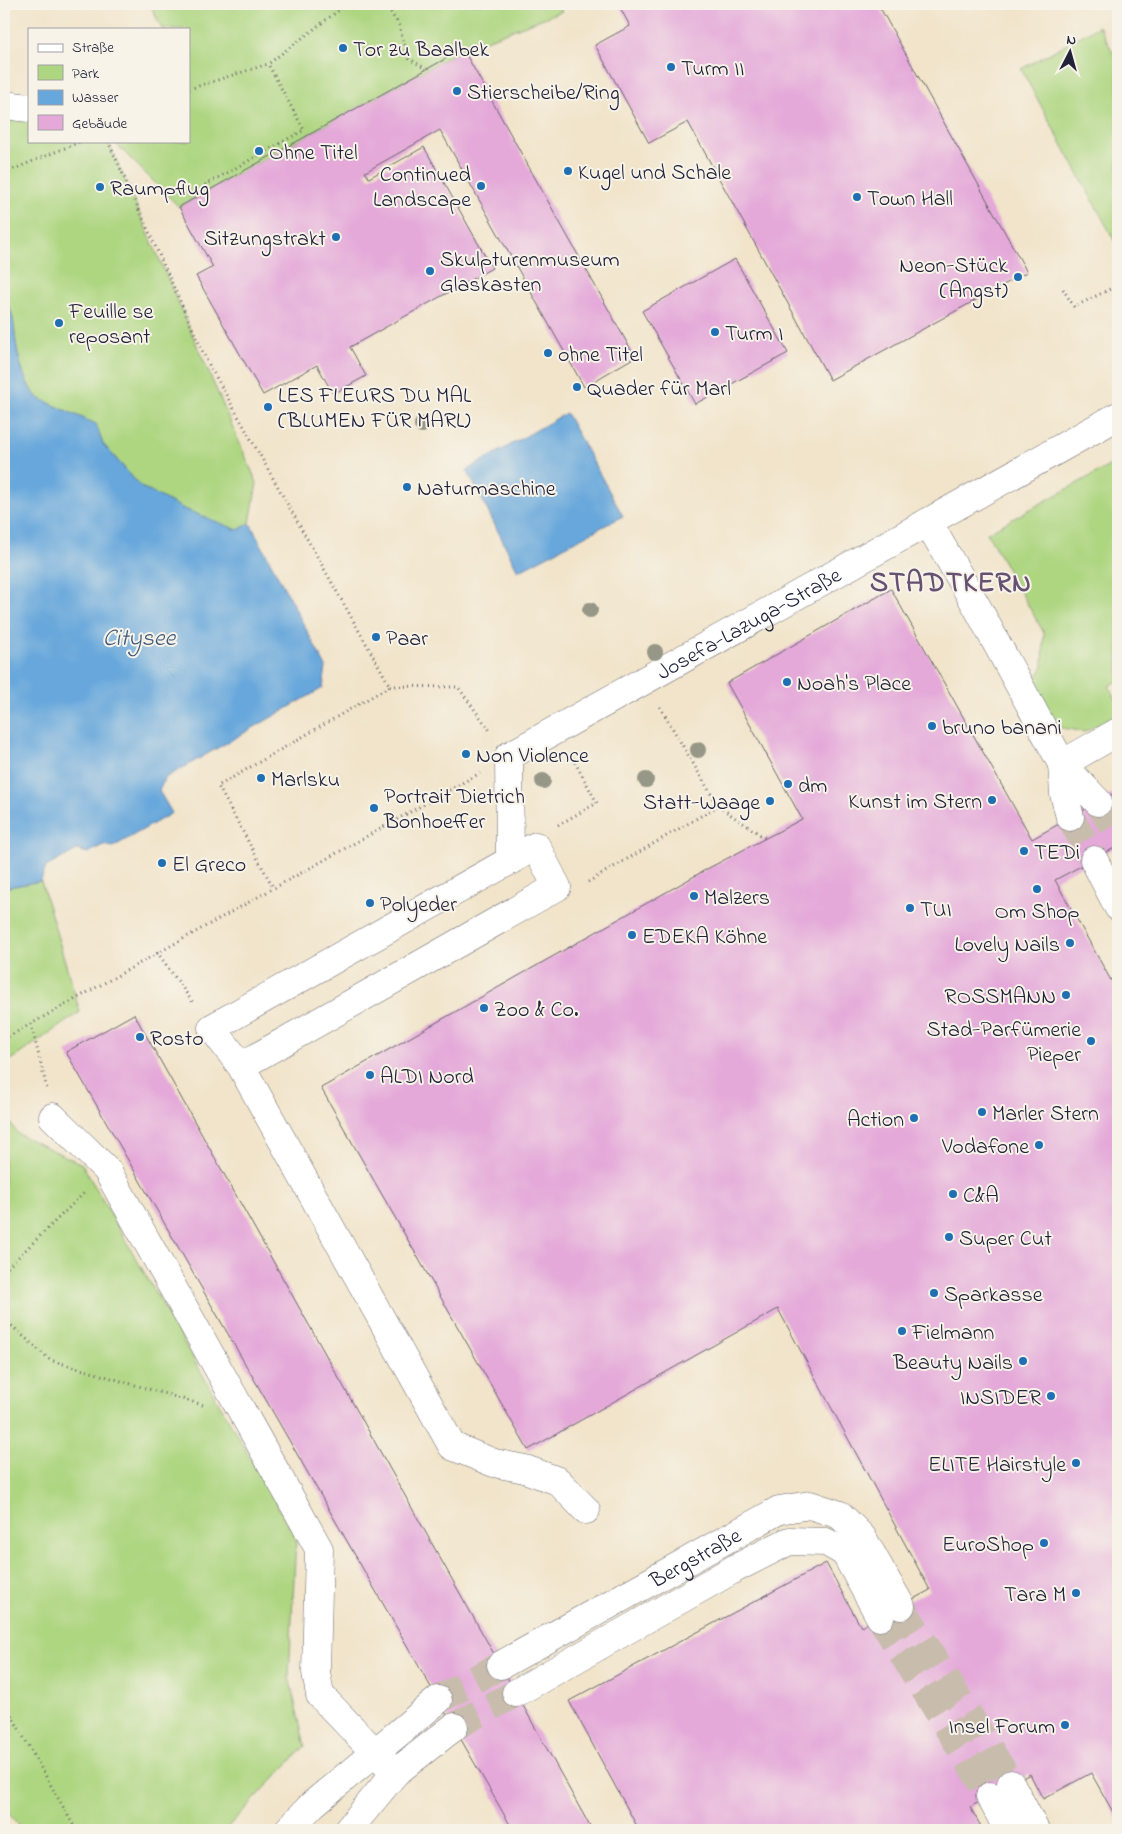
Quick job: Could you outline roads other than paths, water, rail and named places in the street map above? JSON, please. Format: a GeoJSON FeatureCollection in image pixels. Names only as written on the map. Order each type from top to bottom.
{"type":"FeatureCollection","features":[{"type":"Feature","properties":{"kind":"street"},"geometry":{"type":"LineString","coordinates":[[4,105],[28,108]]}},
{"type":"Feature","properties":{"kind":"street","name":"Josefa-Lazuga-Straße"},"geometry":{"type":"LineString","coordinates":[[509,756],[1118,416]]}},
{"type":"Feature","properties":{"kind":"street"},"geometry":{"type":"LineString","coordinates":[[928,522],[977,607],[1062,764],[1098,802]]}},
{"type":"Feature","properties":{"kind":"street"},"geometry":{"type":"LineString","coordinates":[[1062,764],[1118,732]]}},
{"type":"Feature","properties":{"kind":"street"},"geometry":{"type":"LineString","coordinates":[[241,1066],[557,887],[536,846],[509,756]]}},
{"type":"Feature","properties":{"kind":"street"},"geometry":{"type":"LineString","coordinates":[[509,756],[510,861]]}},
{"type":"Feature","properties":{"kind":"street"},"geometry":{"type":"LineString","coordinates":[[1062,764],[1064,794],[1070,817]]}},
{"type":"Feature","properties":{"kind":"street"},"geometry":{"type":"LineString","coordinates":[[536,846],[212,1028],[241,1066],[452,1446],[494,1463],[525,1469],[558,1481],[586,1510]]}},
{"type":"Feature","properties":{"kind":"street"},"geometry":{"type":"LineString","coordinates":[[1094,860],[1118,907]]}},
{"type":"Feature","properties":{"kind":"street"},"geometry":{"type":"LineString","coordinates":[[53,1117],[106,1170],[319,1549],[316,1672],[320,1695],[380,1758]]}},
{"type":"Feature","properties":{"kind":"street","name":"Bergstraße"},"geometry":{"type":"LineString","coordinates":[[501,1665],[779,1510],[810,1505],[840,1515],[862,1537],[879,1566],[890,1611],[845,1553],[826,1542],[790,1540],[736,1568],[516,1693]]}},
{"type":"Feature","properties":{"kind":"street"},"geometry":{"type":"LineString","coordinates":[[288,1830],[313,1804],[380,1758],[438,1700]]}},
{"type":"Feature","properties":{"kind":"street"},"geometry":{"type":"LineString","coordinates":[[348,1830],[395,1772],[454,1727]]}},
{"type":"Feature","properties":{"kind":"street"},"geometry":{"type":"LineString","coordinates":[[1008,1830],[1001,1790],[1035,1830]]}},
{"type":"Feature","properties":{"kind":"water","name":"Citysee"},"geometry":{"type":"Polygon","coordinates":[[[4,298],[12,314],[21,365],[33,393],[38,398],[96,424],[103,444],[141,487],[184,509],[238,530],[250,523],[326,667],[323,688],[165,778],[159,791],[172,813],[113,847],[103,845],[88,853],[77,850],[46,867],[41,881],[4,888],[4,298]]]}},
{"type":"Feature","properties":{"kind":"water"},"geometry":{"type":"Polygon","coordinates":[[[566,413],[623,516],[518,571],[467,470],[566,413]]]}},
{"type":"Feature","properties":{"kind":"tunnel"},"geometry":{"type":"LineString","coordinates":[[1098,802],[1118,834]]}},
{"type":"Feature","properties":{"kind":"tunnel"},"geometry":{"type":"LineString","coordinates":[[1070,817],[1094,860]]}},
{"type":"Feature","properties":{"kind":"tunnel"},"geometry":{"type":"LineString","coordinates":[[901,1606],[1011,1784]]}},
{"type":"Feature","properties":{"kind":"tunnel"},"geometry":{"type":"LineString","coordinates":[[880,1617],[990,1796]]}},
{"type":"Feature","properties":{"kind":"tunnel"},"geometry":{"type":"LineString","coordinates":[[438,1700],[501,1665]]}},
{"type":"Feature","properties":{"kind":"tunnel"},"geometry":{"type":"LineString","coordinates":[[454,1727],[516,1693]]}},
{"type":"Feature","properties":{"kind":"place","name":"Tor zu Baalbek"},"geometry":{"type":"Point","coordinates":[343,48]}},
{"type":"Feature","properties":{"kind":"place","name":"Turm II"},"geometry":{"type":"Point","coordinates":[671,67]}},
{"type":"Feature","properties":{"kind":"place","name":"Stierscheibe/Ring"},"geometry":{"type":"Point","coordinates":[457,91]}},
{"type":"Feature","properties":{"kind":"place","name":"Ohne Titel"},"geometry":{"type":"Point","coordinates":[259,151]}},
{"type":"Feature","properties":{"kind":"place","name":"Kugel und Schale"},"geometry":{"type":"Point","coordinates":[568,171]}},
{"type":"Feature","properties":{"kind":"place","name":"Continued Landscape"},"geometry":{"type":"Point","coordinates":[481,186]}},
{"type":"Feature","properties":{"kind":"place","name":"Raumpflug"},"geometry":{"type":"Point","coordinates":[100,187]}},
{"type":"Feature","properties":{"kind":"place","name":"Town Hall"},"geometry":{"type":"Point","coordinates":[857,197]}},
{"type":"Feature","properties":{"kind":"place","name":"Sitzungstrakt"},"geometry":{"type":"Point","coordinates":[336,237]}},
{"type":"Feature","properties":{"kind":"place","name":"Skulpturenmuseum Glaskasten"},"geometry":{"type":"Point","coordinates":[430,271]}},
{"type":"Feature","properties":{"kind":"place","name":"Neon-Stück (Angst)"},"geometry":{"type":"Point","coordinates":[1018,277]}},
{"type":"Feature","properties":{"kind":"place","name":"Feuille se reposant"},"geometry":{"type":"Point","coordinates":[59,323]}},
{"type":"Feature","properties":{"kind":"place","name":"Turm I"},"geometry":{"type":"Point","coordinates":[715,332]}},
{"type":"Feature","properties":{"kind":"place","name":"ohne Titel"},"geometry":{"type":"Point","coordinates":[548,353]}},
{"type":"Feature","properties":{"kind":"place","name":"Quader für Marl"},"geometry":{"type":"Point","coordinates":[577,387]}},
{"type":"Feature","properties":{"kind":"place","name":"LES FLEURS DU MAL (BLUMEN FÜR MARL)"},"geometry":{"type":"Point","coordinates":[268,407]}},
{"type":"Feature","properties":{"kind":"place","name":"Naturmaschine"},"geometry":{"type":"Point","coordinates":[407,487]}},
{"type":"Feature","properties":{"kind":"place","name":"Paar"},"geometry":{"type":"Point","coordinates":[376,637]}},
{"type":"Feature","properties":{"kind":"place","name":"Noah's Place"},"geometry":{"type":"Point","coordinates":[787,682]}},
{"type":"Feature","properties":{"kind":"place","name":"bruno banani"},"geometry":{"type":"Point","coordinates":[932,726]}},
{"type":"Feature","properties":{"kind":"place","name":"Non Violence"},"geometry":{"type":"Point","coordinates":[466,754]}},
{"type":"Feature","properties":{"kind":"place","name":"Marlsku"},"geometry":{"type":"Point","coordinates":[261,778]}},
{"type":"Feature","properties":{"kind":"place","name":"dm"},"geometry":{"type":"Point","coordinates":[788,784]}},
{"type":"Feature","properties":{"kind":"place","name":"Kunst im Stern"},"geometry":{"type":"Point","coordinates":[992,800]}},
{"type":"Feature","properties":{"kind":"place","name":"Statt-Waage"},"geometry":{"type":"Point","coordinates":[770,801]}},
{"type":"Feature","properties":{"kind":"place","name":"Portrait Dietrich Bonhoeffer"},"geometry":{"type":"Point","coordinates":[374,808]}},
{"type":"Feature","properties":{"kind":"place","name":"TEDi"},"geometry":{"type":"Point","coordinates":[1024,851]}},
{"type":"Feature","properties":{"kind":"place","name":"El Greco"},"geometry":{"type":"Point","coordinates":[162,863]}},
{"type":"Feature","properties":{"kind":"place","name":"Om Shop"},"geometry":{"type":"Point","coordinates":[1037,889]}},
{"type":"Feature","properties":{"kind":"place","name":"Malzers"},"geometry":{"type":"Point","coordinates":[694,896]}},
{"type":"Feature","properties":{"kind":"place","name":"Polyeder"},"geometry":{"type":"Point","coordinates":[370,903]}},
{"type":"Feature","properties":{"kind":"place","name":"TUI"},"geometry":{"type":"Point","coordinates":[910,908]}},
{"type":"Feature","properties":{"kind":"place","name":"EDEKA Köhne"},"geometry":{"type":"Point","coordinates":[632,935]}},
{"type":"Feature","properties":{"kind":"place","name":"Lovely Nails"},"geometry":{"type":"Point","coordinates":[1070,943]}},
{"type":"Feature","properties":{"kind":"place","name":"ROSSMANN"},"geometry":{"type":"Point","coordinates":[1066,995]}},
{"type":"Feature","properties":{"kind":"place","name":"Zoo & Co."},"geometry":{"type":"Point","coordinates":[484,1008]}},
{"type":"Feature","properties":{"kind":"place","name":"Rosto"},"geometry":{"type":"Point","coordinates":[140,1037]}},
{"type":"Feature","properties":{"kind":"place","name":"Stad-Parfümerie Pieper"},"geometry":{"type":"Point","coordinates":[1091,1041]}},
{"type":"Feature","properties":{"kind":"place","name":"ALDI Nord"},"geometry":{"type":"Point","coordinates":[370,1075]}},
{"type":"Feature","properties":{"kind":"place","name":"Marler Stern"},"geometry":{"type":"Point","coordinates":[982,1112]}},
{"type":"Feature","properties":{"kind":"place","name":"Action"},"geometry":{"type":"Point","coordinates":[914,1118]}},
{"type":"Feature","properties":{"kind":"place","name":"Vodafone"},"geometry":{"type":"Point","coordinates":[1039,1145]}},
{"type":"Feature","properties":{"kind":"place","name":"C&A"},"geometry":{"type":"Point","coordinates":[953,1194]}},
{"type":"Feature","properties":{"kind":"place","name":"Super Cut"},"geometry":{"type":"Point","coordinates":[949,1237]}},
{"type":"Feature","properties":{"kind":"place","name":"Sparkasse"},"geometry":{"type":"Point","coordinates":[934,1293]}},
{"type":"Feature","properties":{"kind":"place","name":"Fielmann"},"geometry":{"type":"Point","coordinates":[902,1331]}},
{"type":"Feature","properties":{"kind":"place","name":"Beauty Nails"},"geometry":{"type":"Point","coordinates":[1023,1361]}},
{"type":"Feature","properties":{"kind":"place","name":"INSIDER"},"geometry":{"type":"Point","coordinates":[1051,1396]}},
{"type":"Feature","properties":{"kind":"place","name":"ELITE Hairstyle"},"geometry":{"type":"Point","coordinates":[1076,1463]}},
{"type":"Feature","properties":{"kind":"place","name":"EuroShop"},"geometry":{"type":"Point","coordinates":[1044,1543]}},
{"type":"Feature","properties":{"kind":"place","name":"Tara M"},"geometry":{"type":"Point","coordinates":[1076,1593]}},
{"type":"Feature","properties":{"kind":"place","name":"Insel Forum"},"geometry":{"type":"Point","coordinates":[1065,1725]}},
{"type":"Feature","properties":{"kind":"district","name":"STADTKERN"},"geometry":{"type":"Point","coordinates":[951,581]}}]}
